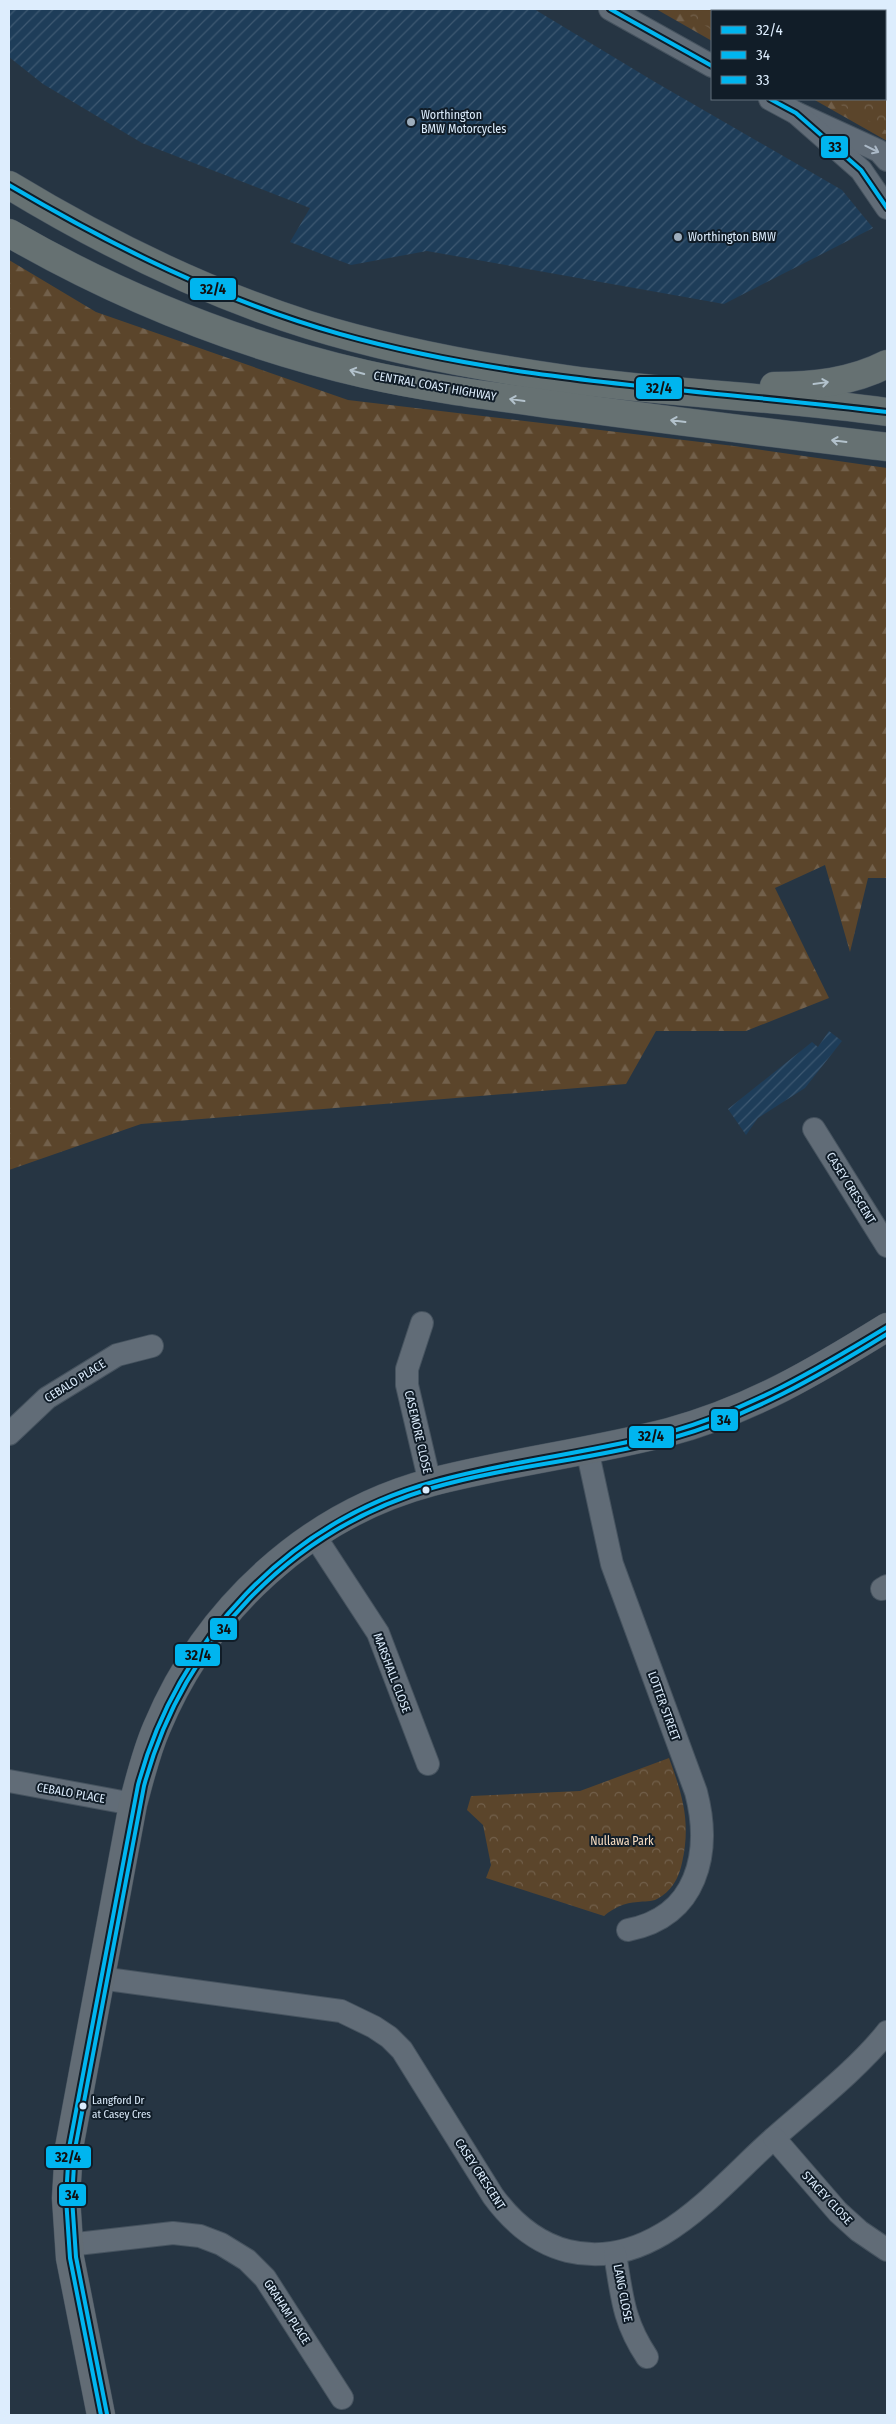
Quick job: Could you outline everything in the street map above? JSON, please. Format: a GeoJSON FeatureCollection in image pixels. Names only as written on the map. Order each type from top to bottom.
{"type":"FeatureCollection","features":[{"type":"Feature","properties":{"kind":"highway"},"geometry":{"type":"LineString","coordinates":[[9,185],[53,212],[148,261],[215,290],[309,325],[459,362],[567,380],[887,412]]}},
{"type":"Feature","properties":{"kind":"highway","name":"CENTRAL COAST HIGHWAY"},"geometry":{"type":"LineString","coordinates":[[9,233],[89,277],[155,306],[231,335],[363,374],[476,394],[887,447]]}},
{"type":"Feature","properties":{"kind":"highway"},"geometry":{"type":"LineString","coordinates":[[616,384],[666,376],[761,386],[816,384],[865,374],[887,364]]}},
{"type":"Feature","properties":{"kind":"street"},"geometry":{"type":"LineString","coordinates":[[610,9],[711,65]]}},
{"type":"Feature","properties":{"kind":"street"},"geometry":{"type":"LineString","coordinates":[[772,100],[878,152],[887,160]]}},
{"type":"Feature","properties":{"kind":"street"},"geometry":{"type":"LineString","coordinates":[[796,113],[861,170],[887,208]]}},
{"type":"Feature","properties":{"kind":"street","name":"CASEY CRESCENT"},"geometry":{"type":"LineString","coordinates":[[814,1129],[887,1246]]}},
{"type":"Feature","properties":{"kind":"street","name":"CASEMORE CLOSE"},"geometry":{"type":"LineString","coordinates":[[422,1323],[407,1369],[407,1385],[430,1483]]}},
{"type":"Feature","properties":{"kind":"street"},"geometry":{"type":"LineString","coordinates":[[101,2415],[68,2245],[66,2198],[68,2148],[133,1804],[145,1758],[157,1726],[175,1689],[197,1651],[223,1616],[250,1587],[314,1535],[358,1511],[430,1483],[669,1432],[756,1402],[812,1374],[887,1328]]}},
{"type":"Feature","properties":{"kind":"street","name":"CEBALO PLACE"},"geometry":{"type":"LineString","coordinates":[[9,1434],[47,1398],[117,1355],[152,1346]]}},
{"type":"Feature","properties":{"kind":"street","name":"LOTTER STREET"},"geometry":{"type":"LineString","coordinates":[[587,1449],[612,1564],[696,1792],[702,1817],[700,1860],[682,1901],[661,1919],[643,1927],[628,1930]]}},
{"type":"Feature","properties":{"kind":"street","name":"MARSHALL CLOSE"},"geometry":{"type":"LineString","coordinates":[[314,1535],[378,1633],[428,1764]]}},
{"type":"Feature","properties":{"kind":"street","name":"CEBALO PLACE"},"geometry":{"type":"LineString","coordinates":[[9,1781],[133,1804]]}},
{"type":"Feature","properties":{"kind":"street","name":"CASEY CRESCENT"},"geometry":{"type":"LineString","coordinates":[[100,1978],[293,2002],[341,2010],[358,2017],[389,2037],[402,2050],[493,2196],[510,2218],[540,2241],[575,2253],[615,2254],[634,2249],[678,2225],[887,2032]]}},
{"type":"Feature","properties":{"kind":"street","name":"STACEY CLOSE"},"geometry":{"type":"LineString","coordinates":[[774,2138],[838,2212],[859,2231],[887,2250]]}},
{"type":"Feature","properties":{"kind":"street","name":"GRAHAM PLACE"},"geometry":{"type":"LineString","coordinates":[[68,2245],[173,2233],[200,2236],[221,2244],[246,2260],[265,2278],[342,2398]]}},
{"type":"Feature","properties":{"kind":"street","name":"LANG CLOSE"},"geometry":{"type":"LineString","coordinates":[[615,2254],[628,2325],[647,2357]]}},
{"type":"Feature","properties":{"kind":"shaded area"},"geometry":{"type":"Polygon","coordinates":[[[9,9],[534,9],[655,82],[842,190],[873,228],[724,304],[427,251],[351,265],[290,242],[310,208],[142,143],[43,84],[9,57],[9,9]]]}},
{"type":"Feature","properties":{"kind":"shaded area"},"geometry":{"type":"Polygon","coordinates":[[[829,1031],[842,1041],[805,1088],[758,1118],[746,1135],[728,1109],[812,1042],[818,1047],[829,1031]]]}},
{"type":"Feature","properties":{"kind":"green space"},"geometry":{"type":"Polygon","coordinates":[[[656,9],[887,9],[887,141],[815,100],[886,100],[886,10],[711,10],[711,40],[656,9]]]}},
{"type":"Feature","properties":{"kind":"green space"},"geometry":{"type":"Polygon","coordinates":[[[679,9],[887,9],[887,131],[832,100],[886,100],[886,10],[711,10],[711,29],[679,9]]]}},
{"type":"Feature","properties":{"kind":"green space"},"geometry":{"type":"Polygon","coordinates":[[[9,260],[96,312],[348,400],[734,446],[887,468],[887,878],[868,878],[850,952],[825,865],[775,888],[829,998],[746,1031],[656,1031],[626,1084],[141,1124],[9,1170],[9,260]]]}},
{"type":"Feature","properties":{"kind":"green space","name":"Nullawa Park"},"geometry":{"type":"Polygon","coordinates":[[[669,1758],[682,1797],[686,1835],[679,1874],[674,1884],[662,1896],[653,1901],[624,1904],[604,1916],[486,1878],[491,1865],[483,1825],[467,1810],[471,1796],[580,1791],[669,1758]]]}},
{"type":"Feature","properties":{"kind":"transit line","name":"33"},"geometry":{"type":"LineString","coordinates":[[610,9],[711,65]]}},
{"type":"Feature","properties":{"kind":"transit line","name":"33"},"geometry":{"type":"LineString","coordinates":[[772,100],[796,113],[861,170],[887,208]]}},
{"type":"Feature","properties":{"kind":"transit line","name":"32/4"},"geometry":{"type":"LineString","coordinates":[[9,185],[129,251],[212,289],[296,321],[340,334],[407,351],[543,375],[887,412]]}},
{"type":"Feature","properties":{"kind":"transit line","name":"32/4"},"geometry":{"type":"LineString","coordinates":[[101,2415],[70,2258],[66,2198],[69,2148],[138,1785],[156,1732],[180,1682],[210,1636],[246,1594],[286,1557],[331,1526],[380,1501],[462,1474],[611,1446],[699,1423],[782,1387],[887,1327]]}},
{"type":"Feature","properties":{"kind":"transit line","name":"34"},"geometry":{"type":"LineString","coordinates":[[107,2414],[76,2257],[72,2198],[75,2149],[144,1786],[162,1734],[185,1685],[215,1640],[249,1599],[288,1563],[332,1532],[380,1507],[432,1488],[462,1480],[642,1446],[701,1429],[783,1394],[887,1334]]}},
{"type":"Feature","properties":{"kind":"place","name":"Worthington BMW Motorcycles"},"geometry":{"type":"Point","coordinates":[411,122]}},
{"type":"Feature","properties":{"kind":"place","name":"Worthington BMW"},"geometry":{"type":"Point","coordinates":[678,237]}},
{"type":"Feature","properties":{"kind":"place","name":"Langford Dr at Casey Cres"},"geometry":{"type":"Point","coordinates":[83,2106]}}]}
